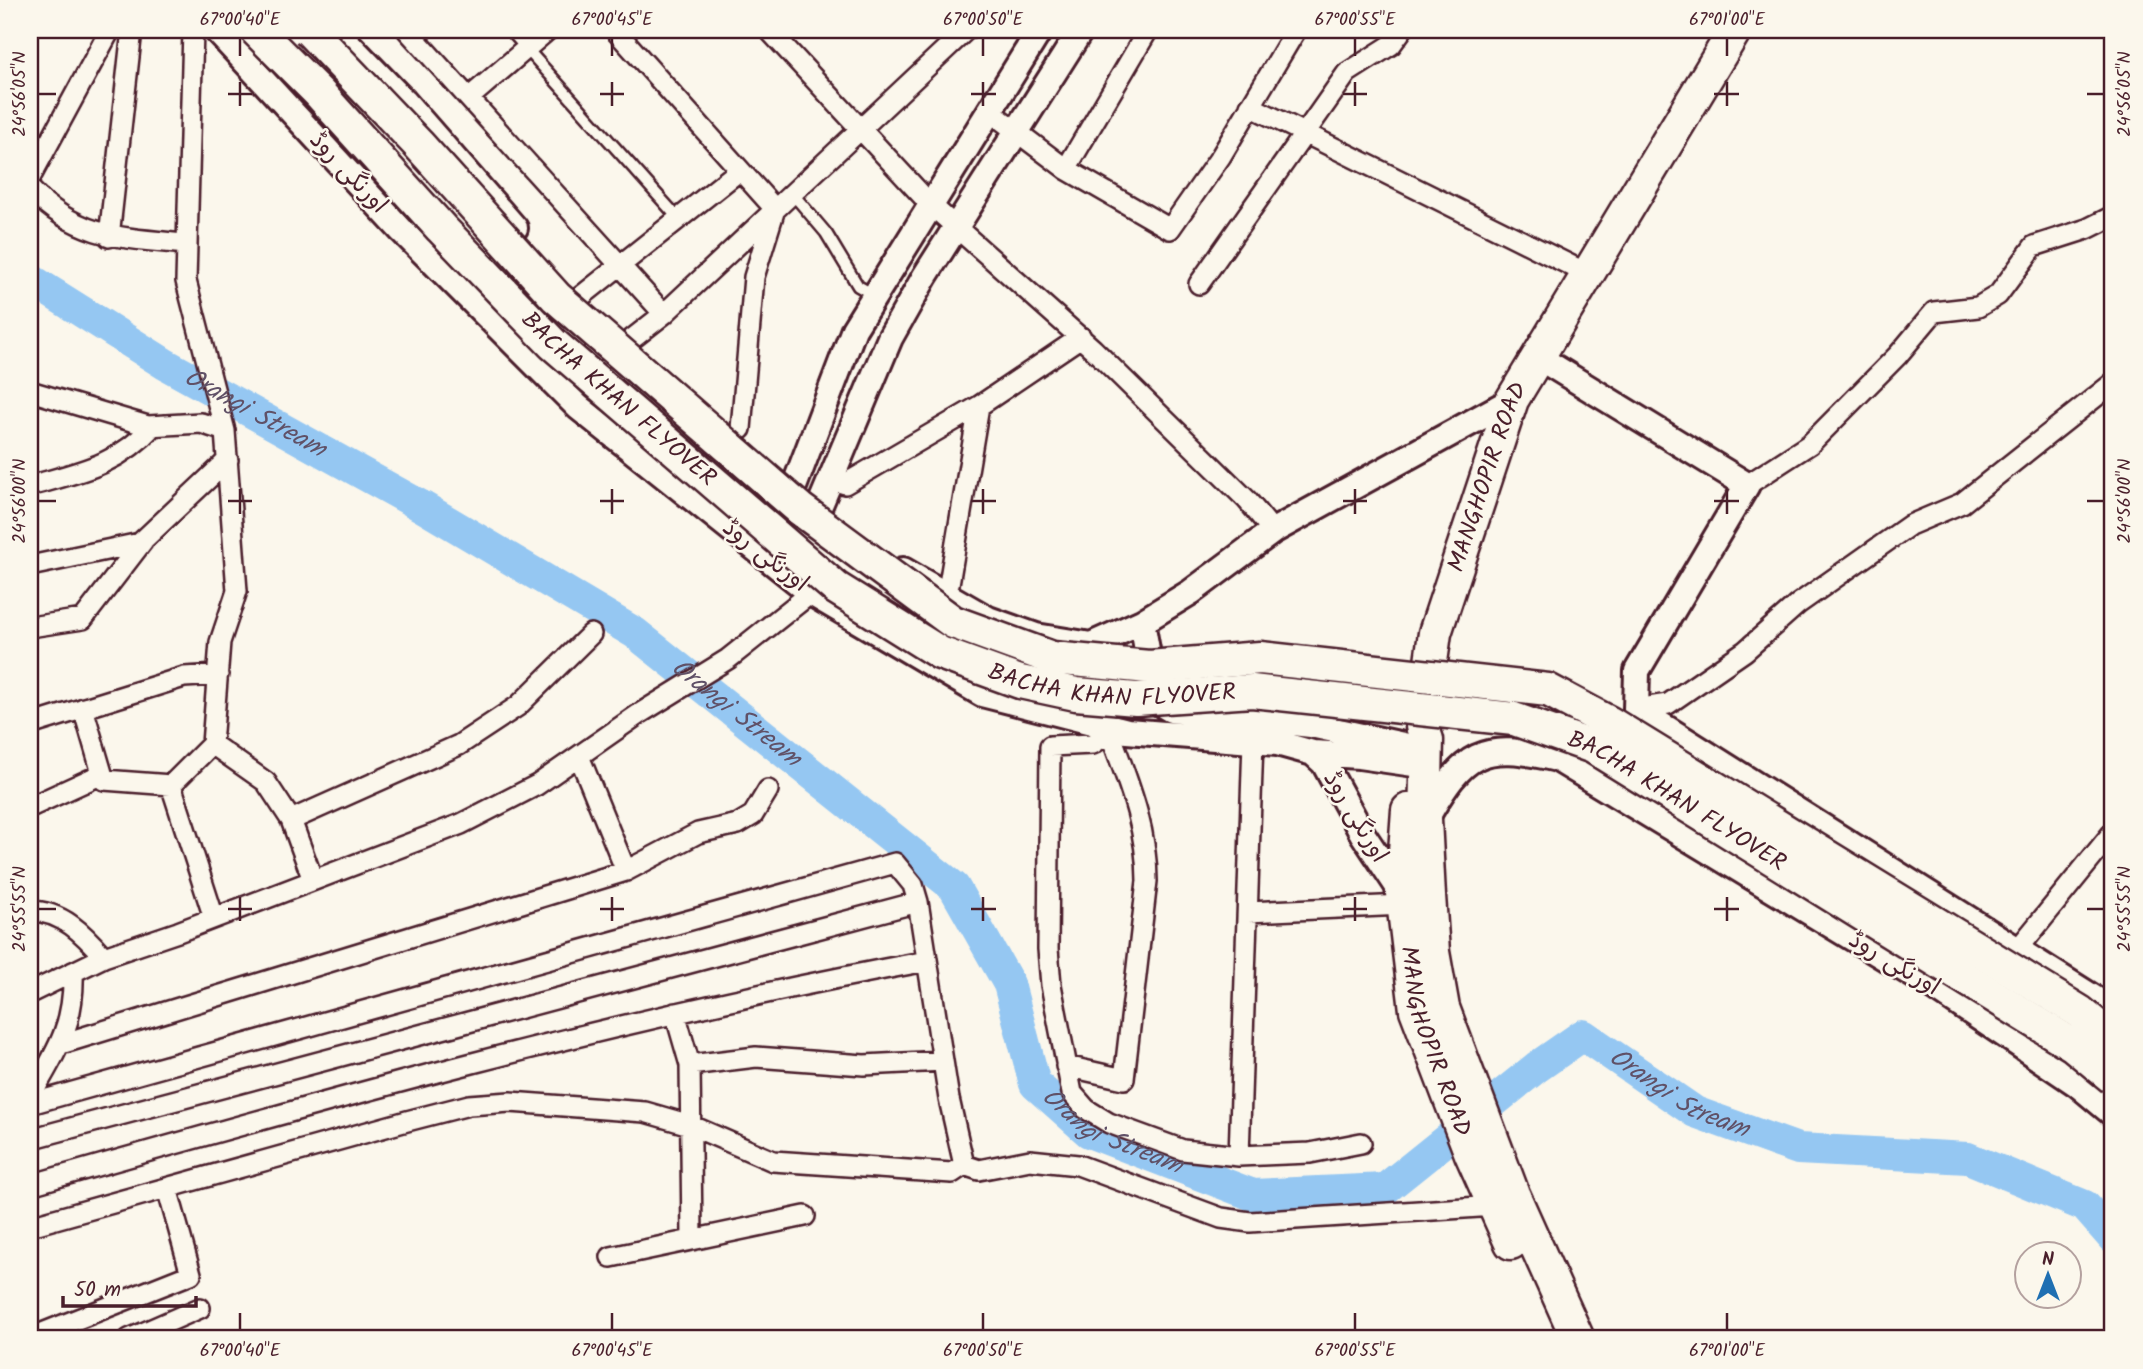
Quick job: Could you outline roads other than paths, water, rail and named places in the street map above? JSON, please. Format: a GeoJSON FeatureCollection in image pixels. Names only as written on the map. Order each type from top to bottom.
{"type":"FeatureCollection","features":[{"type":"Feature","properties":{"kind":"main road","name":"BACHA KHAN FLYOVER"},"geometry":{"type":"LineString","coordinates":[[257,30],[319,93],[441,228],[554,344],[836,588],[940,653],[1020,682],[1076,694],[1136,699],[1266,693],[1514,719],[1593,747],[2073,1045],[2113,1078]]}},
{"type":"Feature","properties":{"kind":"main road","name":"BACHA KHAN FLYOVER"},"geometry":{"type":"LineString","coordinates":[[309,30],[418,144],[556,297],[800,509],[953,622],[1052,658],[1149,667],[1260,658],[1548,690],[1608,722],[2080,1012],[2113,1039]]}},
{"type":"Feature","properties":{"kind":"main road","name":"MANGHOPIR ROAD"},"geometry":{"type":"LineString","coordinates":[[1556,1339],[1499,1199],[1429,1009],[1403,899],[1435,633],[1512,400],[1735,30]]}},
{"type":"Feature","properties":{"kind":"main road","name":"MANGHOPIR ROAD"},"geometry":{"type":"LineString","coordinates":[[1419,751],[1433,952],[1429,1009]]}},
{"type":"Feature","properties":{"kind":"main road","name":"MANGHOPIR ROAD"},"geometry":{"type":"LineString","coordinates":[[1499,1199],[1578,1339]]}},
{"type":"Feature","properties":{"kind":"street"},"geometry":{"type":"LineString","coordinates":[[30,178],[110,30]]}},
{"type":"Feature","properties":{"kind":"street"},"geometry":{"type":"LineString","coordinates":[[108,237],[132,30]]}},
{"type":"Feature","properties":{"kind":"street"},"geometry":{"type":"LineString","coordinates":[[83,708],[104,780],[171,785],[212,744],[220,642],[237,591],[225,431],[186,281],[193,30]]}},
{"type":"Feature","properties":{"kind":"street","name":"اورنگی روڈ"},"geometry":{"type":"LineString","coordinates":[[216,30],[402,231],[578,407],[811,593],[982,694],[1113,730],[1277,743],[1313,753],[1324,763],[1362,833],[1403,899]]}},
{"type":"Feature","properties":{"kind":"street"},"geometry":{"type":"LineString","coordinates":[[335,30],[404,101],[559,280],[771,476],[864,547],[988,619],[1036,636],[1091,645],[1111,638],[1191,592],[1273,531],[1512,400]]}},
{"type":"Feature","properties":{"kind":"street"},"geometry":{"type":"LineString","coordinates":[[407,30],[664,314]]}},
{"type":"Feature","properties":{"kind":"street"},"geometry":{"type":"LineString","coordinates":[[469,98],[548,30]]}},
{"type":"Feature","properties":{"kind":"street"},"geometry":{"type":"LineString","coordinates":[[615,30],[775,209]]}},
{"type":"Feature","properties":{"kind":"street"},"geometry":{"type":"LineString","coordinates":[[769,30],[930,204],[1081,337],[1247,500],[1273,531]]}},
{"type":"Feature","properties":{"kind":"street"},"geometry":{"type":"LineString","coordinates":[[627,343],[664,314],[966,30]]}},
{"type":"Feature","properties":{"kind":"street"},"geometry":{"type":"LineString","coordinates":[[792,492],[855,329],[988,110],[1040,30]]}},
{"type":"Feature","properties":{"kind":"street"},"geometry":{"type":"LineString","coordinates":[[817,512],[890,338],[1081,30]]}},
{"type":"Feature","properties":{"kind":"street"},"geometry":{"type":"LineString","coordinates":[[1066,169],[1148,30]]}},
{"type":"Feature","properties":{"kind":"street"},"geometry":{"type":"LineString","coordinates":[[988,110],[1066,169],[1170,229],[1251,106],[1296,30]]}},
{"type":"Feature","properties":{"kind":"street"},"geometry":{"type":"LineString","coordinates":[[1199,284],[1347,73],[1391,44],[1402,30]]}},
{"type":"Feature","properties":{"kind":"street"},"geometry":{"type":"LineString","coordinates":[[1251,106],[1588,274]]}},
{"type":"Feature","properties":{"kind":"street"},"geometry":{"type":"LineString","coordinates":[[579,298],[740,170]]}},
{"type":"Feature","properties":{"kind":"street"},"geometry":{"type":"LineString","coordinates":[[30,189],[45,206],[70,223],[108,237],[186,244]]}},
{"type":"Feature","properties":{"kind":"street"},"geometry":{"type":"LineString","coordinates":[[741,429],[754,277],[775,209]]}},
{"type":"Feature","properties":{"kind":"street"},"geometry":{"type":"LineString","coordinates":[[1636,709],[1637,671],[1747,485],[1810,444],[1898,355],[1934,312],[1978,307],[1998,295],[2034,246],[2087,229],[2113,216]]}},
{"type":"Feature","properties":{"kind":"street"},"geometry":{"type":"LineString","coordinates":[[832,480],[845,484],[979,406],[1081,337]]}},
{"type":"Feature","properties":{"kind":"street","name":"MANGHOPIR ROAD"},"geometry":{"type":"LineString","coordinates":[[1538,357],[1747,485]]}},
{"type":"Feature","properties":{"kind":"street"},"geometry":{"type":"LineString","coordinates":[[1636,709],[1668,704],[1745,651],[1798,604],[1910,526],[1962,503],[2113,383]]}},
{"type":"Feature","properties":{"kind":"street"},"geometry":{"type":"LineString","coordinates":[[30,391],[153,426],[201,423],[225,431]]}},
{"type":"Feature","properties":{"kind":"street"},"geometry":{"type":"LineString","coordinates":[[949,584],[979,406]]}},
{"type":"Feature","properties":{"kind":"street"},"geometry":{"type":"LineString","coordinates":[[30,486],[93,468],[118,456],[135,446],[153,426]]}},
{"type":"Feature","properties":{"kind":"street"},"geometry":{"type":"LineString","coordinates":[[30,627],[83,619],[143,540],[228,460]]}},
{"type":"Feature","properties":{"kind":"street"},"geometry":{"type":"LineString","coordinates":[[30,566],[107,552],[143,540]]}},
{"type":"Feature","properties":{"kind":"street"},"geometry":{"type":"LineString","coordinates":[[30,993],[104,957],[215,918],[461,824],[537,785],[639,714],[728,659],[811,593]]}},
{"type":"Feature","properties":{"kind":"street"},"geometry":{"type":"LineString","coordinates":[[1142,622],[1155,694],[1161,704],[1171,710],[1311,725],[1419,751]]}},
{"type":"Feature","properties":{"kind":"street"},"geometry":{"type":"LineString","coordinates":[[291,820],[459,745],[518,706],[592,634]]}},
{"type":"Feature","properties":{"kind":"street"},"geometry":{"type":"LineString","coordinates":[[30,724],[184,677],[218,675]]}},
{"type":"Feature","properties":{"kind":"street"},"geometry":{"type":"LineString","coordinates":[[1636,709],[2112,1005]]}},
{"type":"Feature","properties":{"kind":"street"},"geometry":{"type":"LineString","coordinates":[[1066,1066],[1124,1079],[1147,881],[1147,854],[1142,819],[1113,730],[1093,744],[1050,746],[1048,950],[1051,985],[1066,1066],[1072,1093],[1086,1108],[1109,1123],[1183,1150],[1239,1156],[1310,1153],[1361,1143]]}},
{"type":"Feature","properties":{"kind":"street"},"geometry":{"type":"LineString","coordinates":[[1239,1156],[1253,741]]}},
{"type":"Feature","properties":{"kind":"street"},"geometry":{"type":"LineString","coordinates":[[212,744],[266,782],[291,820],[313,880]]}},
{"type":"Feature","properties":{"kind":"street","name":"اورنگی روڈ"},"geometry":{"type":"LineString","coordinates":[[1425,819],[1444,787],[1467,762],[1489,750],[1525,751],[1557,759],[1938,990],[2077,1084],[2113,1114]]}},
{"type":"Feature","properties":{"kind":"street"},"geometry":{"type":"LineString","coordinates":[[1313,753],[1359,755],[1419,751]]}},
{"type":"Feature","properties":{"kind":"street"},"geometry":{"type":"LineString","coordinates":[[579,756],[626,871]]}},
{"type":"Feature","properties":{"kind":"street"},"geometry":{"type":"LineString","coordinates":[[30,807],[102,774]]}},
{"type":"Feature","properties":{"kind":"street"},"geometry":{"type":"LineString","coordinates":[[171,785],[215,918]]}},
{"type":"Feature","properties":{"kind":"street"},"geometry":{"type":"LineString","coordinates":[[61,1044],[626,871],[698,833],[738,824],[753,815],[768,790]]}},
{"type":"Feature","properties":{"kind":"street"},"geometry":{"type":"LineString","coordinates":[[2018,949],[2113,832]]}},
{"type":"Feature","properties":{"kind":"street"},"geometry":{"type":"LineString","coordinates":[[30,1104],[895,863],[913,885],[918,902],[943,1061],[964,1165]]}},
{"type":"Feature","properties":{"kind":"street"},"geometry":{"type":"LineString","coordinates":[[1248,912],[1403,899]]}},
{"type":"Feature","properties":{"kind":"street"},"geometry":{"type":"LineString","coordinates":[[30,1139],[918,902]]}},
{"type":"Feature","properties":{"kind":"street"},"geometry":{"type":"LineString","coordinates":[[30,911],[44,911],[78,928],[104,957]]}},
{"type":"Feature","properties":{"kind":"street"},"geometry":{"type":"LineString","coordinates":[[30,1185],[401,1079],[767,990],[927,961]]}},
{"type":"Feature","properties":{"kind":"street"},"geometry":{"type":"LineString","coordinates":[[30,1097],[61,1044],[74,1000],[73,972]]}},
{"type":"Feature","properties":{"kind":"street"},"geometry":{"type":"LineString","coordinates":[[675,1013],[691,1065],[692,1238]]}},
{"type":"Feature","properties":{"kind":"street"},"geometry":{"type":"LineString","coordinates":[[691,1065],[756,1058],[864,1065],[943,1061]]}},
{"type":"Feature","properties":{"kind":"street"},"geometry":{"type":"LineString","coordinates":[[30,1226],[469,1105],[510,1102],[645,1112],[691,1125],[773,1161],[952,1173],[964,1165]]}},
{"type":"Feature","properties":{"kind":"street"},"geometry":{"type":"LineString","coordinates":[[964,1165],[979,1170],[1030,1160],[1079,1165],[1221,1218],[1250,1222],[1499,1199]]}},
{"type":"Feature","properties":{"kind":"street"},"geometry":{"type":"LineString","coordinates":[[30,1338],[191,1274],[167,1188]]}},
{"type":"Feature","properties":{"kind":"street"},"geometry":{"type":"LineString","coordinates":[[611,1257],[805,1216]]}},
{"type":"Feature","properties":{"kind":"street"},"geometry":{"type":"LineString","coordinates":[[130,1339],[200,1308]]}},
{"type":"Feature","properties":{"kind":"lane"},"geometry":{"type":"LineString","coordinates":[[510,30],[679,219]]}},
{"type":"Feature","properties":{"kind":"lane"},"geometry":{"type":"LineString","coordinates":[[792,193],[826,233],[858,286],[874,295]]}},
{"type":"Feature","properties":{"kind":"waterway","name":"Orangi Stream"},"geometry":{"type":"LineString","coordinates":[[30,279],[165,364],[423,507],[635,633],[954,887],[1009,984],[1035,1084],[1089,1132],[1253,1195],[1385,1189],[1537,1067],[1583,1035],[1695,1112],[1798,1149],[1968,1158],[2085,1206],[2113,1238]]}}]}
